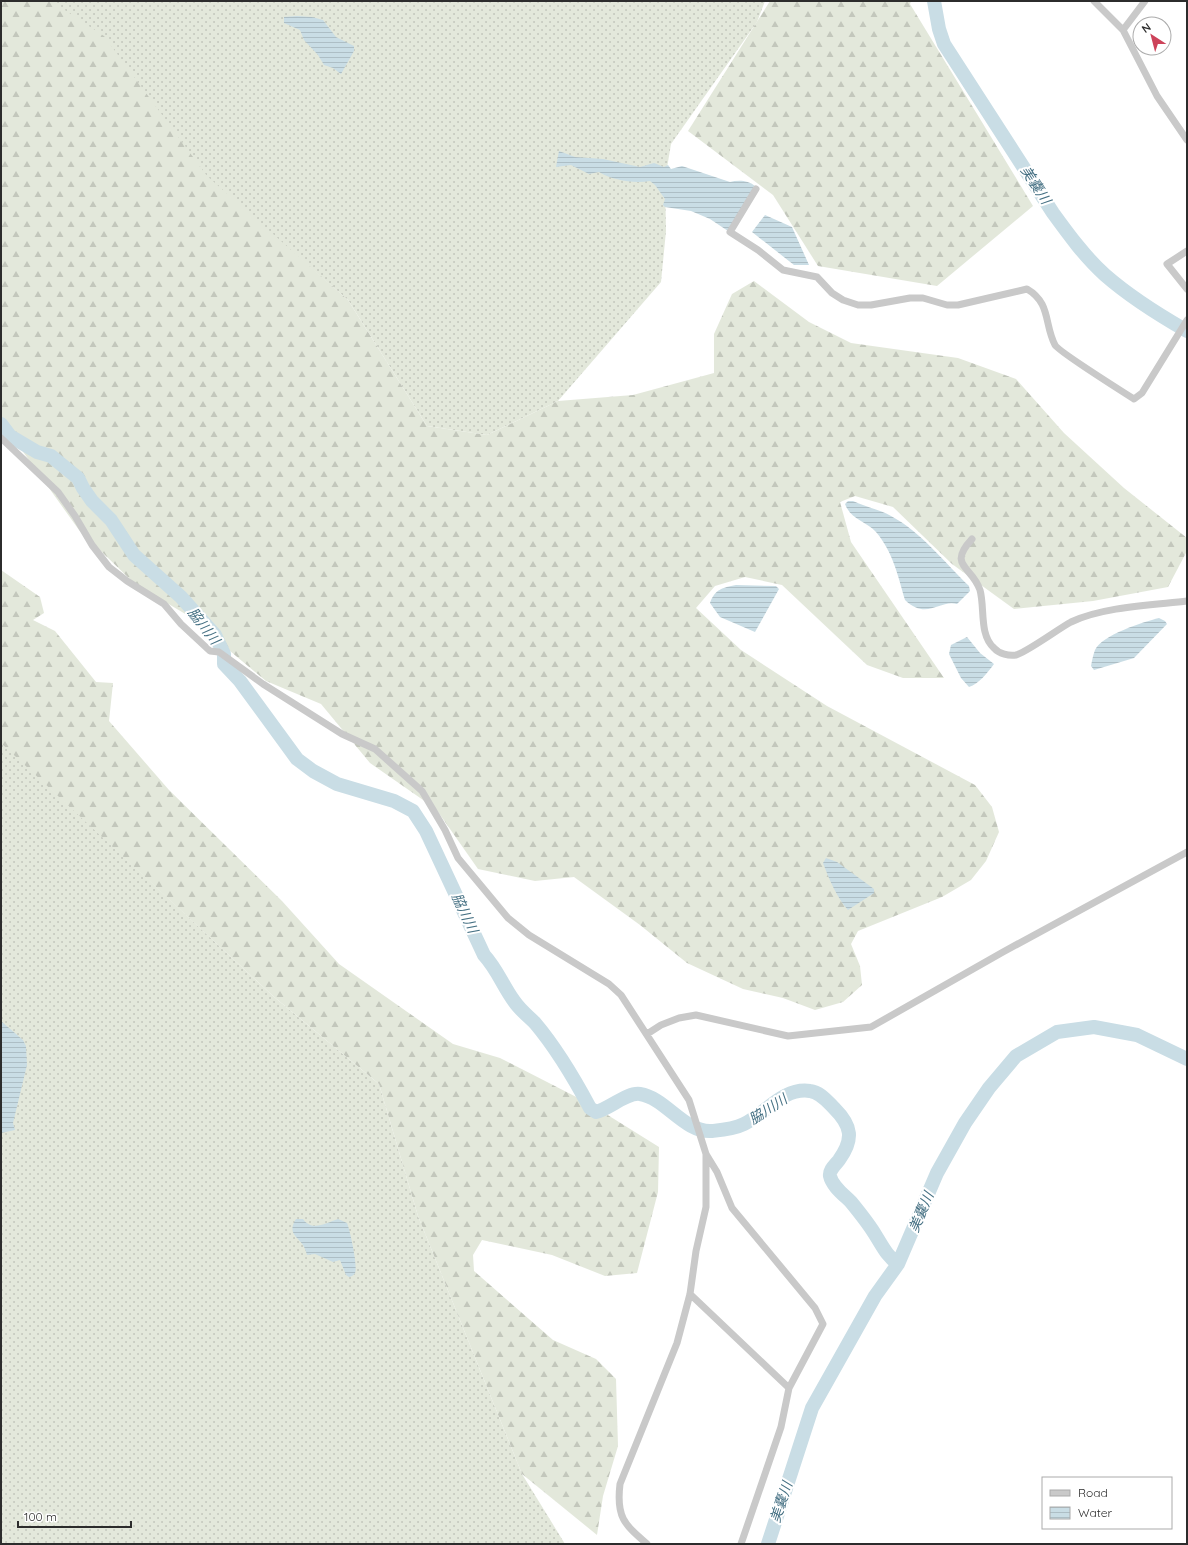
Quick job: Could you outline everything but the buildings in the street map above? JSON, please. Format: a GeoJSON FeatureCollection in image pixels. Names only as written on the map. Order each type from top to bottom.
{"type":"FeatureCollection","features":[{"type":"Feature","properties":{"kind":"street"},"geometry":{"type":"LineString","coordinates":[[1094,1],[1123,30],[1157,96],[1187,140]]}},
{"type":"Feature","properties":{"kind":"street"},"geometry":{"type":"LineString","coordinates":[[1123,30],[1145,1]]}},
{"type":"Feature","properties":{"kind":"street"},"geometry":{"type":"LineString","coordinates":[[756,189],[730,232],[758,250],[783,270],[816,276],[832,293],[843,300],[858,305],[871,305],[910,298],[923,298],[947,305],[958,305],[1027,289],[1035,294],[1042,303],[1055,346],[1134,399],[1142,393],[1187,320]]}},
{"type":"Feature","properties":{"kind":"street"},"geometry":{"type":"LineString","coordinates":[[1187,251],[1167,264],[1187,288]]}},
{"type":"Feature","properties":{"kind":"street"},"geometry":{"type":"LineString","coordinates":[[1,438],[58,492],[75,516],[92,545],[108,566],[127,581],[164,604],[181,624],[210,651],[219,652],[263,684],[342,734],[375,749],[422,791],[445,830],[458,858],[508,918],[530,935],[609,984],[621,995],[682,1087],[692,1108],[706,1154],[717,1172],[732,1208],[815,1308],[823,1324],[789,1388],[781,1427],[741,1544]]}},
{"type":"Feature","properties":{"kind":"street"},"geometry":{"type":"LineString","coordinates":[[972,539],[962,549],[960,557],[964,567],[979,587],[985,630],[989,642],[994,649],[1004,655],[1017,655],[1057,630],[1090,614],[1187,602]]}},
{"type":"Feature","properties":{"kind":"street"},"geometry":{"type":"LineString","coordinates":[[647,1034],[661,1025],[679,1018],[696,1015],[788,1036],[871,1027],[1003,952],[1187,852]]}},
{"type":"Feature","properties":{"kind":"street"},"geometry":{"type":"LineString","coordinates":[[647,1544],[631,1530],[619,1511],[620,1484],[677,1343],[690,1294],[696,1251],[706,1207],[706,1154]]}},
{"type":"Feature","properties":{"kind":"street"},"geometry":{"type":"LineString","coordinates":[[690,1294],[789,1388]]}},
{"type":"Feature","properties":{"kind":"green space"},"geometry":{"type":"Polygon","coordinates":[[[1,1],[51,1],[104,36],[207,176],[348,300],[427,426],[487,435],[558,401],[633,395],[714,373],[714,334],[732,294],[754,281],[809,322],[851,343],[958,358],[1016,379],[1064,433],[1124,488],[1187,538],[1187,551],[1168,587],[1093,601],[1014,609],[952,564],[893,507],[855,496],[840,502],[851,542],[944,678],[903,678],[867,665],[782,585],[745,577],[715,586],[696,608],[741,650],[827,706],[975,785],[992,807],[999,832],[986,861],[971,880],[942,897],[858,931],[851,944],[860,966],[862,985],[843,1002],[815,1010],[783,998],[743,989],[687,963],[640,925],[574,877],[535,881],[478,869],[436,809],[370,763],[321,704],[266,681],[187,615],[135,584],[79,530],[1,421],[1,1]]]}},
{"type":"Feature","properties":{"kind":"green space"},"geometry":{"type":"Polygon","coordinates":[[[42,1],[765,1],[757,22],[671,144],[665,180],[666,231],[661,282],[558,401],[487,435],[427,426],[348,300],[211,182],[42,1]]]}},
{"type":"Feature","properties":{"kind":"green space"},"geometry":{"type":"Polygon","coordinates":[[[770,1],[911,1],[910,4],[1033,206],[937,286],[818,266],[773,195],[688,131],[770,1]]]}},
{"type":"Feature","properties":{"kind":"green space"},"geometry":{"type":"Polygon","coordinates":[[[1,570],[40,597],[44,613],[33,620],[55,631],[96,682],[113,683],[109,721],[169,790],[282,901],[339,964],[453,1044],[500,1058],[590,1104],[659,1147],[658,1192],[637,1273],[605,1276],[552,1255],[482,1240],[473,1255],[474,1271],[553,1340],[596,1359],[616,1379],[618,1446],[603,1496],[597,1535],[522,1474],[418,1216],[379,1084],[273,996],[1,743],[1,570]]]}},
{"type":"Feature","properties":{"kind":"green space"},"geometry":{"type":"Polygon","coordinates":[[[1,742],[273,996],[379,1084],[418,1216],[522,1474],[565,1544],[1,1544],[1,742]]]}},
{"type":"Feature","properties":{"kind":"water"},"geometry":{"type":"Polygon","coordinates":[[[284,17],[312,17],[323,20],[336,37],[354,46],[354,51],[341,74],[333,68],[324,65],[318,55],[304,40],[300,30],[284,23],[284,17]]]}},
{"type":"Feature","properties":{"kind":"water"},"geometry":{"type":"Polygon","coordinates":[[[559,151],[575,157],[603,159],[640,167],[654,163],[664,167],[668,165],[671,169],[682,166],[730,182],[743,181],[755,186],[740,214],[728,231],[710,219],[691,211],[665,207],[663,205],[665,199],[655,185],[650,181],[623,181],[599,172],[589,174],[571,165],[556,167],[559,151]]]}},
{"type":"Feature","properties":{"kind":"water"},"geometry":{"type":"Polygon","coordinates":[[[765,215],[792,227],[809,265],[794,265],[752,232],[765,215]]]}},
{"type":"Feature","properties":{"kind":"water"},"geometry":{"type":"Polygon","coordinates":[[[848,501],[853,501],[891,516],[912,530],[969,586],[970,591],[957,604],[945,604],[927,609],[920,609],[913,606],[905,600],[894,564],[887,548],[872,528],[851,514],[845,504],[848,501]]]}},
{"type":"Feature","properties":{"kind":"water"},"geometry":{"type":"Polygon","coordinates":[[[736,585],[776,586],[779,589],[755,632],[720,617],[710,603],[717,592],[727,587],[736,585]]]}},
{"type":"Feature","properties":{"kind":"water"},"geometry":{"type":"Polygon","coordinates":[[[1159,618],[1167,624],[1134,658],[1094,670],[1091,666],[1095,650],[1099,644],[1114,634],[1159,618]]]}},
{"type":"Feature","properties":{"kind":"water"},"geometry":{"type":"Polygon","coordinates":[[[967,637],[980,653],[994,664],[980,681],[969,687],[961,678],[949,654],[951,645],[967,637]]]}},
{"type":"Feature","properties":{"kind":"water"},"geometry":{"type":"Polygon","coordinates":[[[826,858],[837,862],[870,886],[874,889],[874,893],[848,910],[837,894],[828,875],[823,863],[826,858]]]}},
{"type":"Feature","properties":{"kind":"water"},"geometry":{"type":"Polygon","coordinates":[[[1,1021],[23,1040],[26,1046],[27,1065],[13,1123],[15,1130],[1,1133],[1,1021]]]}},
{"type":"Feature","properties":{"kind":"water"},"geometry":{"type":"Polygon","coordinates":[[[296,1219],[303,1219],[307,1223],[315,1226],[338,1219],[347,1223],[355,1256],[356,1269],[354,1275],[349,1277],[346,1275],[340,1260],[333,1262],[315,1254],[307,1255],[304,1246],[294,1234],[292,1228],[296,1219]]]}},
{"type":"Feature","properties":{"kind":"waterway","name":"美嚢川"},"geometry":{"type":"LineString","coordinates":[[934,1],[939,29],[944,44],[1053,213],[1071,238],[1091,261],[1114,283],[1144,305],[1187,331]]}},
{"type":"Feature","properties":{"kind":"waterway","name":"脇川川"},"geometry":{"type":"LineString","coordinates":[[1,424],[10,436],[37,452],[51,456],[78,478],[92,501],[111,520],[134,555],[181,597],[215,635],[224,654],[224,664],[240,681],[297,759],[313,771],[337,784],[394,801],[413,811],[426,831],[484,955],[493,966],[516,1004],[535,1023],[558,1053],[590,1108],[596,1112],[607,1108],[624,1098],[635,1094],[640,1094],[658,1102],[693,1127],[712,1131],[740,1126],[752,1120],[775,1102],[791,1093],[800,1091],[817,1093],[840,1115],[849,1133],[847,1146],[830,1172],[831,1180],[864,1219],[888,1255],[898,1264]]}},
{"type":"Feature","properties":{"kind":"waterway","name":"美嚢川"},"geometry":{"type":"LineString","coordinates":[[768,1544],[812,1408],[875,1296],[898,1264],[937,1173],[965,1123],[989,1088],[1016,1056],[1057,1032],[1094,1027],[1137,1035],[1187,1059]]}}]}
